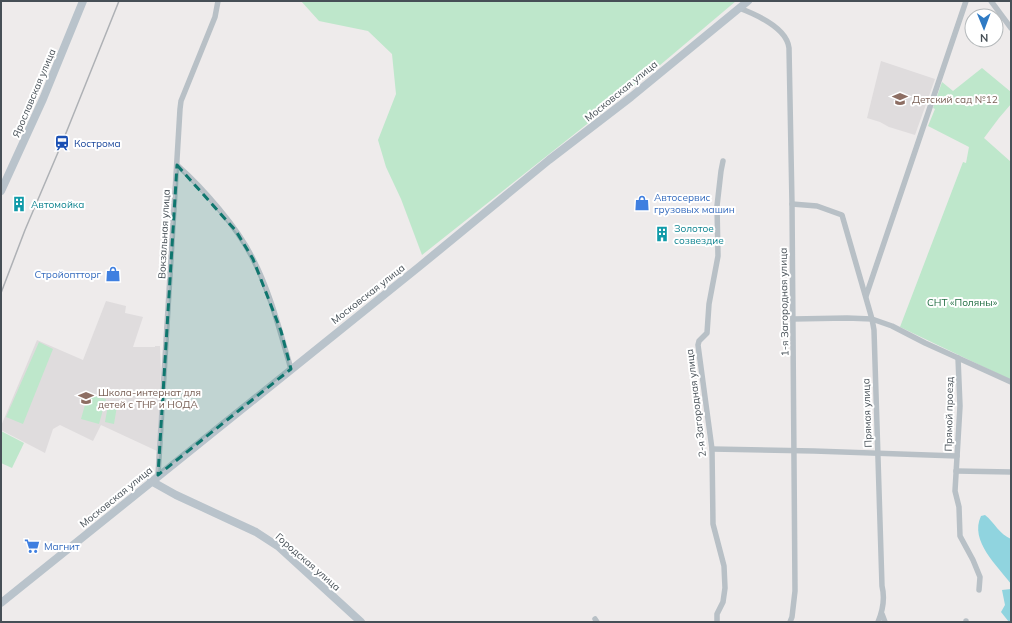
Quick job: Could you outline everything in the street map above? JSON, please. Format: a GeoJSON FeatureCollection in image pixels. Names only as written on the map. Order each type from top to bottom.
{"type":"FeatureCollection","features":[{"type":"Feature","properties":{"kind":"main road","name":"Ярославская улица"},"geometry":{"type":"LineString","coordinates":[[1,191],[43,99],[84,1]]}},
{"type":"Feature","properties":{"kind":"main road","name":"Московская улица"},"geometry":{"type":"LineString","coordinates":[[1,603],[158,475],[414,271],[549,160],[631,97],[748,1]]}},
{"type":"Feature","properties":{"kind":"main road","name":"Городская улица"},"geometry":{"type":"LineString","coordinates":[[151,481],[176,495],[256,532],[279,547],[361,622]]}},
{"type":"Feature","properties":{"kind":"street","name":"Вокзальная улица"},"geometry":{"type":"LineString","coordinates":[[158,475],[181,101],[215,17],[218,1]]}},
{"type":"Feature","properties":{"kind":"street"},"geometry":{"type":"LineString","coordinates":[[866,296],[966,1]]}},
{"type":"Feature","properties":{"kind":"street"},"geometry":{"type":"LineString","coordinates":[[991,1],[1011,28]]}},
{"type":"Feature","properties":{"kind":"street","name":"1-я Загородная улица"},"geometry":{"type":"LineString","coordinates":[[739,8],[770,23],[787,39],[788,42],[792,204],[795,591],[790,622]]}},
{"type":"Feature","properties":{"kind":"street","name":"2-я Загородная улица"},"geometry":{"type":"LineString","coordinates":[[717,622],[717,614],[723,602],[725,588],[724,566],[713,524],[712,449],[698,345],[707,333],[709,304],[718,256],[717,206],[723,160]]}},
{"type":"Feature","properties":{"kind":"street"},"geometry":{"type":"LineString","coordinates":[[177,165],[190,177],[236,231],[253,259],[281,331],[291,369]]}},
{"type":"Feature","properties":{"kind":"street","name":"Прямая улица"},"geometry":{"type":"LineString","coordinates":[[792,204],[817,206],[842,215],[872,319],[874,330],[877,454],[882,586],[884,597],[882,614]]}},
{"type":"Feature","properties":{"kind":"street"},"geometry":{"type":"LineString","coordinates":[[793,319],[872,319],[892,326],[1011,382]]}},
{"type":"Feature","properties":{"kind":"street","name":"Прямой проезд"},"geometry":{"type":"LineString","coordinates":[[958,358],[960,406],[955,491],[959,507],[960,536],[980,577],[979,590]]}},
{"type":"Feature","properties":{"kind":"street"},"geometry":{"type":"LineString","coordinates":[[712,449],[794,450],[957,456]]}},
{"type":"Feature","properties":{"kind":"street"},"geometry":{"type":"LineString","coordinates":[[956,471],[1011,472]]}},
{"type":"Feature","properties":{"kind":"street"},"geometry":{"type":"LineString","coordinates":[[878,622],[882,614]]}},
{"type":"Feature","properties":{"kind":"street"},"geometry":{"type":"LineString","coordinates":[[882,614],[885,622]]}},
{"type":"Feature","properties":{"kind":"highlighted area"},"geometry":{"type":"Polygon","coordinates":[[[177,165],[236,231],[253,259],[281,331],[291,369],[158,475],[177,165]]]}},
{"type":"Feature","properties":{"kind":"shaded area","name":"Детский сад №12"},"geometry":{"type":"Polygon","coordinates":[[[881,61],[935,79],[915,135],[867,118],[881,61]]]}},
{"type":"Feature","properties":{"kind":"shaded area","name":"Школа-интернат для детей с ТНР и НОДА"},"geometry":{"type":"Polygon","coordinates":[[[106,301],[126,306],[125,313],[143,317],[133,347],[160,346],[161,371],[157,451],[101,425],[93,441],[60,425],[53,429],[45,453],[1,430],[1,426],[37,340],[83,360],[106,301]]]}},
{"type":"Feature","properties":{"kind":"green space"},"geometry":{"type":"Polygon","coordinates":[[[301,1],[736,1],[640,82],[422,255],[401,199],[386,167],[378,140],[396,94],[392,54],[368,31],[319,21],[301,1]]]}},
{"type":"Feature","properties":{"kind":"green space","name":"СНТ «Поляны»"},"geometry":{"type":"Polygon","coordinates":[[[982,68],[1011,92],[1011,104],[984,138],[1011,162],[1011,380],[900,327],[963,162],[966,163],[969,147],[928,126],[935,109],[933,108],[942,82],[953,91],[982,68]]]}},
{"type":"Feature","properties":{"kind":"green space"},"geometry":{"type":"Polygon","coordinates":[[[39,342],[53,349],[23,424],[6,417],[39,342]]]}},
{"type":"Feature","properties":{"kind":"green space"},"geometry":{"type":"Polygon","coordinates":[[[88,394],[106,399],[99,424],[81,419],[88,394]]]}},
{"type":"Feature","properties":{"kind":"green space"},"geometry":{"type":"Polygon","coordinates":[[[108,405],[117,406],[114,424],[105,422],[108,405]]]}},
{"type":"Feature","properties":{"kind":"green space"},"geometry":{"type":"Polygon","coordinates":[[[1,431],[24,443],[12,468],[1,463],[1,431]]]}},
{"type":"Feature","properties":{"kind":"water"},"geometry":{"type":"Polygon","coordinates":[[[985,515],[1003,534],[1011,539],[1011,584],[987,553],[982,544],[978,525],[981,516],[985,515]]]}},
{"type":"Feature","properties":{"kind":"water"},"geometry":{"type":"Polygon","coordinates":[[[1011,589],[1011,622],[1009,622],[1001,612],[1005,605],[1002,590],[1011,589]]]}},
{"type":"Feature","properties":{"kind":"railway"},"geometry":{"type":"LineString","coordinates":[[1,293],[25,230],[119,1]]}},
{"type":"Feature","properties":{"kind":"place","name":"Детский сад №12"},"geometry":{"type":"Point","coordinates":[900,99]}},
{"type":"Feature","properties":{"kind":"place","name":"Кострома"},"geometry":{"type":"Point","coordinates":[62,143]}},
{"type":"Feature","properties":{"kind":"place","name":"Автосервис грузовых машин"},"geometry":{"type":"Point","coordinates":[642,203]}},
{"type":"Feature","properties":{"kind":"place","name":"Автомойка"},"geometry":{"type":"Point","coordinates":[19,204]}},
{"type":"Feature","properties":{"kind":"place","name":"Золотое созвездие"},"geometry":{"type":"Point","coordinates":[662,234]}},
{"type":"Feature","properties":{"kind":"place","name":"Стройоптторг"},"geometry":{"type":"Point","coordinates":[113,274]}},
{"type":"Feature","properties":{"kind":"place","name":"Школа-интернат для детей с ТНР и НОДА"},"geometry":{"type":"Point","coordinates":[86,398]}},
{"type":"Feature","properties":{"kind":"place","name":"Магнит"},"geometry":{"type":"Point","coordinates":[32,546]}}]}
